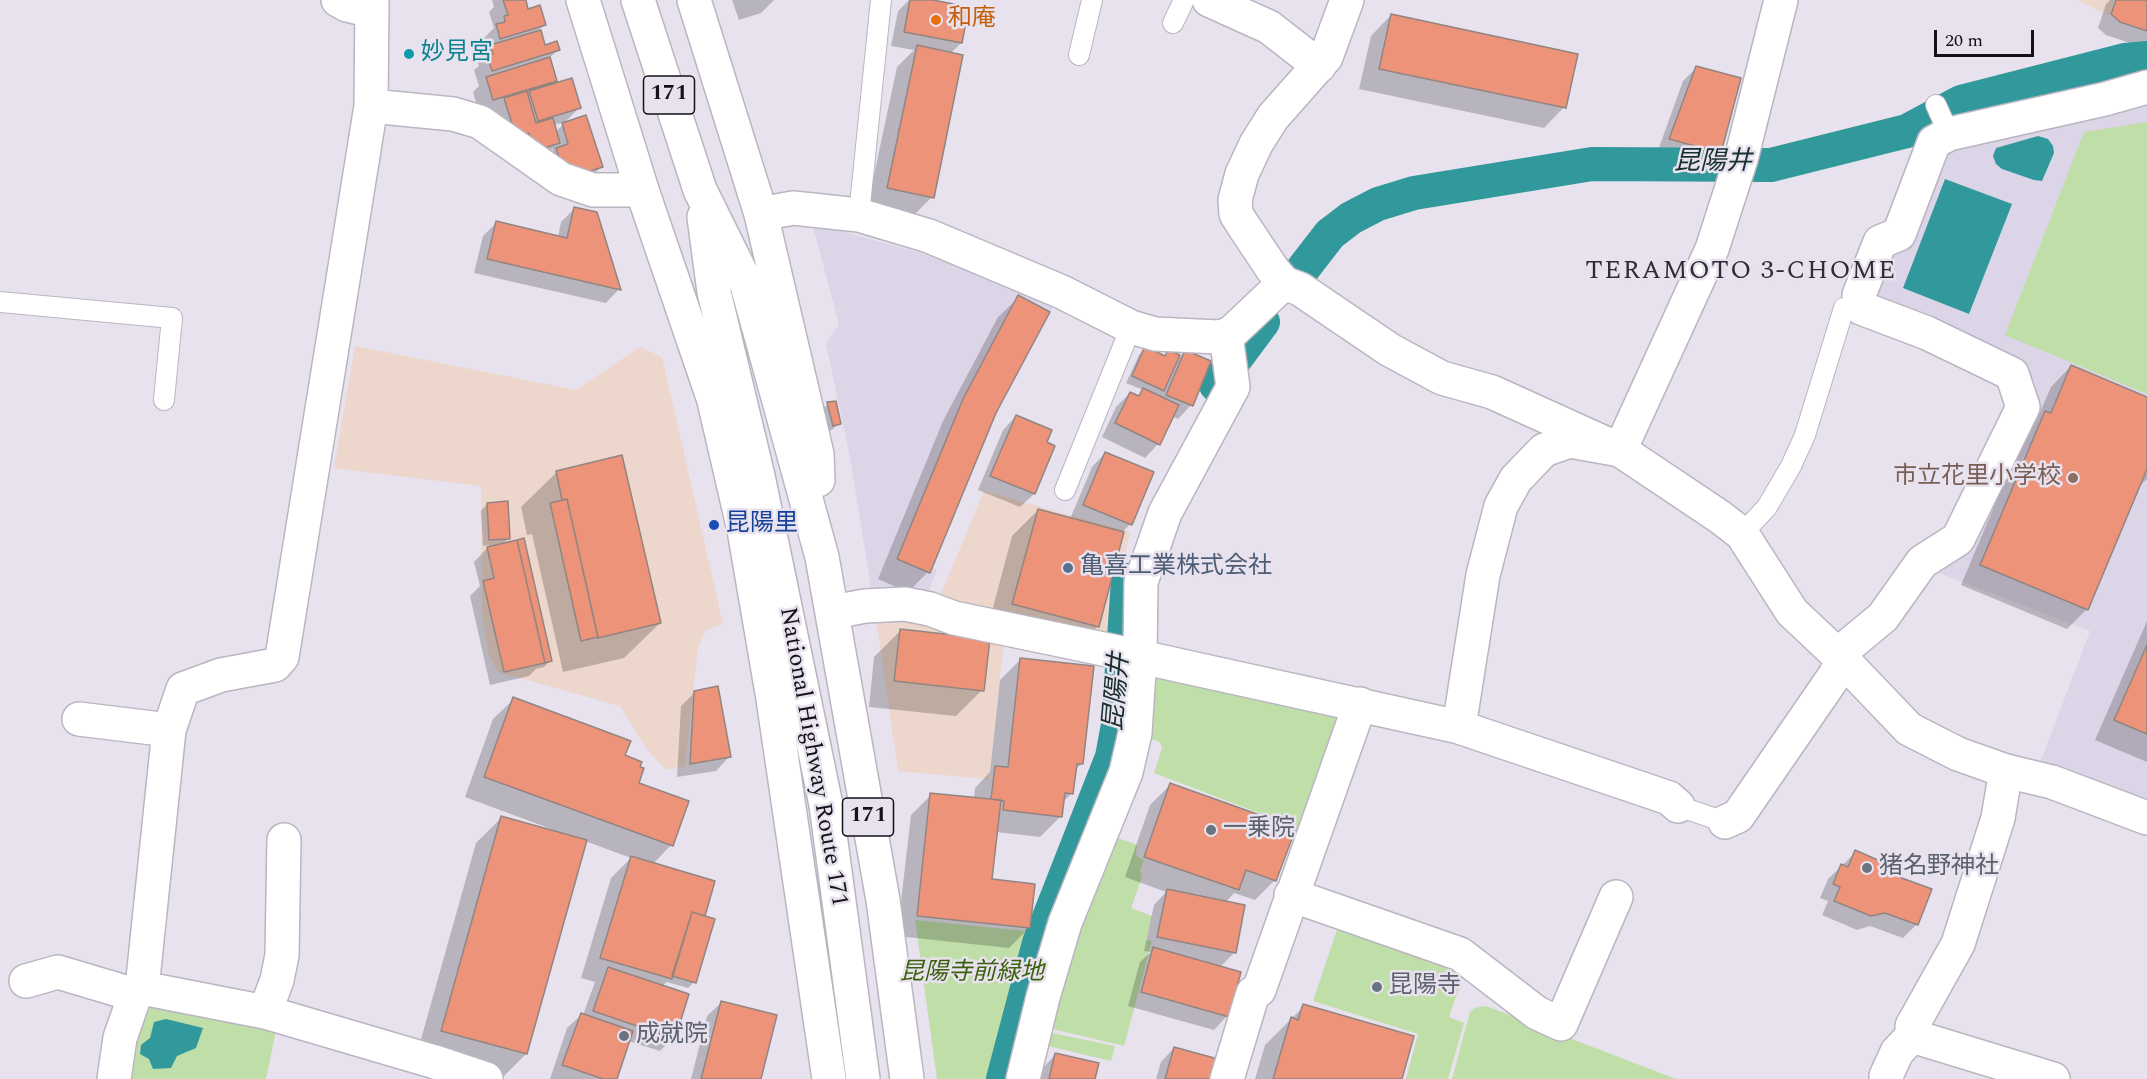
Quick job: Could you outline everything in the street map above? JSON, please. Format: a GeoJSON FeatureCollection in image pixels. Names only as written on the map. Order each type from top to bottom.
{"type":"FeatureCollection","features":[{"type":"Feature","properties":{"kind":"main road"},"geometry":{"type":"LineString","coordinates":[[114,1079],[120,1038],[139,992],[169,730],[183,689],[221,675],[275,665],[282,657],[371,106],[372,6],[347,5],[338,0]]}},
{"type":"Feature","properties":{"kind":"main road"},"geometry":{"type":"LineString","coordinates":[[583,0],[642,190],[726,398],[750,500],[773,699]]}},
{"type":"Feature","properties":{"kind":"main road","name":"National Highway Route 171"},"geometry":{"type":"LineString","coordinates":[[638,0],[700,190],[747,285],[822,557],[882,900],[907,1079]]}},
{"type":"Feature","properties":{"kind":"main road"},"geometry":{"type":"LineString","coordinates":[[694,0],[761,214],[817,454],[822,557]]}},
{"type":"Feature","properties":{"kind":"main road"},"geometry":{"type":"LineString","coordinates":[[1209,0],[1269,27],[1319,66]]}},
{"type":"Feature","properties":{"kind":"main road"},"geometry":{"type":"LineString","coordinates":[[1347,0],[1326,57],[1273,117],[1242,174],[1234,200],[1236,214],[1273,270],[1284,282],[1300,289],[1390,350],[1442,378],[1492,392],[1620,450],[1720,517],[1742,534],[1792,612],[1843,660],[1909,729],[1958,754],[2006,771],[2052,782],[2147,818]]}},
{"type":"Feature","properties":{"kind":"main road"},"geometry":{"type":"LineString","coordinates":[[1620,450],[1712,249],[1738,169],[1781,0]]}},
{"type":"Feature","properties":{"kind":"main road"},"geometry":{"type":"LineString","coordinates":[[1725,822],[1738,816],[1836,675],[1848,646],[1882,617],[1922,562],[1958,539],[2023,407],[2012,374],[1927,333],[1861,308],[1859,295],[1880,242],[1899,234],[1943,119],[2105,99],[2147,87]]}},
{"type":"Feature","properties":{"kind":"main road"},"geometry":{"type":"LineString","coordinates":[[371,106],[453,114],[480,122],[561,179],[593,190],[642,190]]}},
{"type":"Feature","properties":{"kind":"main road","name":"National Highway Route 171"},"geometry":{"type":"LineString","coordinates":[[700,190],[726,398],[780,577],[826,805],[863,1079]]}},
{"type":"Feature","properties":{"kind":"main road"},"geometry":{"type":"LineString","coordinates":[[761,214],[793,208],[859,215],[929,236],[1062,292],[1131,327],[1155,334],[1219,337],[1229,355]]}},
{"type":"Feature","properties":{"kind":"main road"},"geometry":{"type":"LineString","coordinates":[[1023,1079],[1043,997],[1065,923],[1125,772],[1135,733],[1126,654],[1141,582],[1165,513],[1233,387],[1229,355],[1230,334],[1284,282]]}},
{"type":"Feature","properties":{"kind":"main road"},"geometry":{"type":"LineString","coordinates":[[726,398],[744,530],[773,699],[829,1079]]}},
{"type":"Feature","properties":{"kind":"main road"},"geometry":{"type":"LineString","coordinates":[[1460,727],[1483,575],[1501,506],[1516,479],[1544,450],[1570,441],[1620,450]]}},
{"type":"Feature","properties":{"kind":"main road"},"geometry":{"type":"LineString","coordinates":[[750,500],[780,577]]}},
{"type":"Feature","properties":{"kind":"main road"},"geometry":{"type":"LineString","coordinates":[[833,612],[865,606],[905,604],[930,609],[954,618],[1360,704],[1460,727],[1669,798],[1678,806]]}},
{"type":"Feature","properties":{"kind":"main road"},"geometry":{"type":"LineString","coordinates":[[1227,1079],[1253,993],[1259,990],[1360,704]]}},
{"type":"Feature","properties":{"kind":"main road"},"geometry":{"type":"LineString","coordinates":[[79,719],[169,730]]}},
{"type":"Feature","properties":{"kind":"main road"},"geometry":{"type":"LineString","coordinates":[[1886,1076],[1897,1052],[1912,1036],[1912,1026],[1958,944],[1998,818],[2006,771]]}},
{"type":"Feature","properties":{"kind":"main road"},"geometry":{"type":"LineString","coordinates":[[265,1012],[277,980],[282,955],[284,840]]}},
{"type":"Feature","properties":{"kind":"main road"},"geometry":{"type":"LineString","coordinates":[[1291,895],[1460,954],[1537,1013],[1561,1024],[1616,897]]}},
{"type":"Feature","properties":{"kind":"main road"},"geometry":{"type":"LineString","coordinates":[[26,981],[58,972],[139,992],[265,1012],[430,1070],[486,1079]]}},
{"type":"Feature","properties":{"kind":"main road"},"geometry":{"type":"LineString","coordinates":[[1912,1036],[2053,1079]]}},
{"type":"Feature","properties":{"kind":"lane"},"geometry":{"type":"LineString","coordinates":[[859,215],[881,0]]}},
{"type":"Feature","properties":{"kind":"lane"},"geometry":{"type":"LineString","coordinates":[[1079,55],[1092,0]]}},
{"type":"Feature","properties":{"kind":"lane"},"geometry":{"type":"LineString","coordinates":[[1173,23],[1184,0]]}},
{"type":"Feature","properties":{"kind":"lane"},"geometry":{"type":"LineString","coordinates":[[0,302],[172,318],[164,400]]}},
{"type":"Feature","properties":{"kind":"lane"},"geometry":{"type":"LineString","coordinates":[[1742,534],[1767,507],[1791,466],[1805,435],[1844,308],[1861,308]]}},
{"type":"Feature","properties":{"kind":"lane"},"geometry":{"type":"LineString","coordinates":[[1065,490],[1131,327]]}},
{"type":"Feature","properties":{"kind":"lane"},"geometry":{"type":"LineString","coordinates":[[1678,806],[1725,822]]}},
{"type":"Feature","properties":{"kind":"shaded area"},"geometry":{"type":"Polygon","coordinates":[[[2078,0],[2114,0],[2109,16],[2078,0]]]}},
{"type":"Feature","properties":{"kind":"shaded area","name":"市立花里小学校"},"geometry":{"type":"Polygon","coordinates":[[[2147,98],[2147,802],[2040,763],[2090,631],[1931,570],[2034,409],[1873,300],[1939,146],[2147,98]]]}},
{"type":"Feature","properties":{"kind":"shaded area"},"geometry":{"type":"Polygon","coordinates":[[[812,223],[931,256],[1026,287],[1057,300],[996,413],[932,567],[937,570],[925,600],[873,600],[850,457],[826,344],[839,324],[812,223]]]}},
{"type":"Feature","properties":{"kind":"shaded area"},"geometry":{"type":"Polygon","coordinates":[[[355,346],[576,390],[640,347],[662,357],[723,624],[706,630],[698,647],[685,766],[666,770],[646,748],[620,706],[498,672],[489,656],[482,613],[481,486],[334,468],[355,346]]]}},
{"type":"Feature","properties":{"kind":"shaded area"},"geometry":{"type":"Polygon","coordinates":[[[984,491],[1130,532],[1119,582],[1113,636],[1007,618],[941,594],[984,491]]]}},
{"type":"Feature","properties":{"kind":"shaded area"},"geometry":{"type":"Polygon","coordinates":[[[875,612],[1004,640],[989,779],[898,771],[875,612]]]}},
{"type":"Feature","properties":{"kind":"green space"},"geometry":{"type":"Polygon","coordinates":[[[2147,122],[2147,394],[2005,335],[2084,132],[2147,122]]]}},
{"type":"Feature","properties":{"kind":"green space"},"geometry":{"type":"Polygon","coordinates":[[[1157,675],[1343,712],[1306,831],[1154,773],[1162,748],[1160,742],[1145,737],[1157,675]]]}},
{"type":"Feature","properties":{"kind":"green space"},"geometry":{"type":"Polygon","coordinates":[[[1112,836],[1137,845],[1136,855],[1144,861],[1140,870],[1142,877],[1131,908],[1152,916],[1146,940],[1152,941],[1124,1046],[1044,1027],[1112,836]]]}},
{"type":"Feature","properties":{"kind":"green space","name":"昆陽寺前緑地"},"geometry":{"type":"Polygon","coordinates":[[[915,920],[1026,931],[1032,938],[994,1079],[937,1079],[915,920]]]}},
{"type":"Feature","properties":{"kind":"green space"},"geometry":{"type":"Polygon","coordinates":[[[1338,927],[1465,971],[1449,1017],[1464,1023],[1448,1079],[1406,1079],[1418,1034],[1313,1001],[1338,927]]]}},
{"type":"Feature","properties":{"kind":"green space"},"geometry":{"type":"Polygon","coordinates":[[[157,1003],[276,1031],[266,1079],[127,1079],[146,1011],[157,1003]]]}},
{"type":"Feature","properties":{"kind":"green space"},"geometry":{"type":"Polygon","coordinates":[[[1486,1006],[1676,1079],[1452,1079],[1470,1012],[1475,1008],[1486,1006]]]}},
{"type":"Feature","properties":{"kind":"green space"},"geometry":{"type":"Polygon","coordinates":[[[1043,1031],[1115,1046],[1111,1061],[1040,1044],[1043,1031]]]}},
{"type":"Feature","properties":{"kind":"water"},"geometry":{"type":"Polygon","coordinates":[[[2038,136],[2048,139],[2053,146],[2054,153],[2042,181],[2002,169],[1996,164],[1993,156],[1996,148],[2038,136]]]}},
{"type":"Feature","properties":{"kind":"water"},"geometry":{"type":"Polygon","coordinates":[[[1945,179],[2012,204],[1969,314],[1903,288],[1945,179]]]}},
{"type":"Feature","properties":{"kind":"water"},"geometry":{"type":"Polygon","coordinates":[[[166,1019],[203,1028],[196,1048],[177,1056],[171,1068],[153,1069],[149,1059],[140,1054],[141,1045],[150,1038],[154,1022],[166,1019]]]}},
{"type":"Feature","properties":{"kind":"building"},"geometry":{"type":"Polygon","coordinates":[[[503,0],[526,0],[528,9],[540,5],[546,25],[500,39],[496,24],[505,22],[504,16],[508,15],[503,0]]]}},
{"type":"Feature","properties":{"kind":"building","name":"和庵"},"geometry":{"type":"Polygon","coordinates":[[[910,0],[933,0],[969,7],[962,43],[904,32],[910,0]]]}},
{"type":"Feature","properties":{"kind":"building"},"geometry":{"type":"Polygon","coordinates":[[[2116,0],[2147,0],[2147,31],[2120,22],[2111,14],[2116,0]]]}},
{"type":"Feature","properties":{"kind":"building"},"geometry":{"type":"Polygon","coordinates":[[[1391,14],[1578,54],[1566,108],[1379,69],[1391,14]]]}},
{"type":"Feature","properties":{"kind":"building"},"geometry":{"type":"Polygon","coordinates":[[[541,30],[545,45],[557,41],[560,50],[492,71],[487,55],[493,54],[490,45],[541,30]]]}},
{"type":"Feature","properties":{"kind":"building"},"geometry":{"type":"Polygon","coordinates":[[[917,45],[963,55],[934,198],[887,188],[917,45]]]}},
{"type":"Feature","properties":{"kind":"building"},"geometry":{"type":"Polygon","coordinates":[[[550,57],[557,81],[493,100],[486,77],[550,57]]]}},
{"type":"Feature","properties":{"kind":"building"},"geometry":{"type":"Polygon","coordinates":[[[1696,66],[1741,78],[1721,153],[1669,139],[1696,66]]]}},
{"type":"Feature","properties":{"kind":"building"},"geometry":{"type":"Polygon","coordinates":[[[572,78],[581,108],[538,121],[529,91],[572,78]]]}},
{"type":"Feature","properties":{"kind":"building"},"geometry":{"type":"Polygon","coordinates":[[[527,91],[536,123],[553,118],[560,143],[535,151],[529,133],[516,137],[504,98],[527,91]]]}},
{"type":"Feature","properties":{"kind":"building"},"geometry":{"type":"Polygon","coordinates":[[[586,115],[603,167],[575,176],[571,164],[562,166],[556,148],[568,144],[562,123],[586,115]]]}},
{"type":"Feature","properties":{"kind":"building"},"geometry":{"type":"Polygon","coordinates":[[[574,207],[597,212],[621,290],[487,259],[496,221],[567,238],[574,207]]]}},
{"type":"Feature","properties":{"kind":"building"},"geometry":{"type":"Polygon","coordinates":[[[1018,295],[1050,312],[996,413],[930,573],[897,559],[963,399],[1018,295]]]}},
{"type":"Feature","properties":{"kind":"building"},"geometry":{"type":"Polygon","coordinates":[[[1145,346],[1165,356],[1168,350],[1180,355],[1164,391],[1132,376],[1145,346]]]}},
{"type":"Feature","properties":{"kind":"building"},"geometry":{"type":"Polygon","coordinates":[[[1185,350],[1211,361],[1193,406],[1166,395],[1185,350]]]}},
{"type":"Feature","properties":{"kind":"building"},"geometry":{"type":"Polygon","coordinates":[[[2071,365],[2147,397],[2147,469],[2088,610],[1980,565],[2045,411],[2051,413],[2071,365]]]}},
{"type":"Feature","properties":{"kind":"building"},"geometry":{"type":"Polygon","coordinates":[[[1143,388],[1179,405],[1160,445],[1115,423],[1130,392],[1139,396],[1143,388]]]}},
{"type":"Feature","properties":{"kind":"building"},"geometry":{"type":"Polygon","coordinates":[[[836,401],[841,424],[833,426],[827,402],[836,401]]]}},
{"type":"Feature","properties":{"kind":"building"},"geometry":{"type":"Polygon","coordinates":[[[1016,415],[1052,430],[1047,442],[1055,446],[1035,494],[990,476],[1016,415]]]}},
{"type":"Feature","properties":{"kind":"building"},"geometry":{"type":"Polygon","coordinates":[[[1105,452],[1154,472],[1132,525],[1083,505],[1105,452]]]}},
{"type":"Feature","properties":{"kind":"building"},"geometry":{"type":"Polygon","coordinates":[[[622,455],[661,623],[598,638],[567,499],[562,500],[556,471],[622,455]]]}},
{"type":"Feature","properties":{"kind":"building"},"geometry":{"type":"Polygon","coordinates":[[[567,499],[598,637],[581,641],[550,503],[567,499]]]}},
{"type":"Feature","properties":{"kind":"building"},"geometry":{"type":"Polygon","coordinates":[[[508,501],[510,539],[489,540],[487,503],[508,501]]]}},
{"type":"Feature","properties":{"kind":"building","name":"亀喜工業株式会社"},"geometry":{"type":"Polygon","coordinates":[[[1038,509],[1124,532],[1099,627],[1012,604],[1038,509]]]}},
{"type":"Feature","properties":{"kind":"building"},"geometry":{"type":"Polygon","coordinates":[[[524,538],[552,661],[545,663],[517,540],[524,538]]]}},
{"type":"Feature","properties":{"kind":"building"},"geometry":{"type":"Polygon","coordinates":[[[517,540],[545,663],[504,672],[483,581],[494,578],[487,547],[517,540]]]}},
{"type":"Feature","properties":{"kind":"building"},"geometry":{"type":"Polygon","coordinates":[[[900,629],[990,639],[984,691],[894,681],[900,629]]]}},
{"type":"Feature","properties":{"kind":"building"},"geometry":{"type":"Polygon","coordinates":[[[2147,645],[2147,734],[2114,720],[2147,645]]]}},
{"type":"Feature","properties":{"kind":"building"},"geometry":{"type":"Polygon","coordinates":[[[1020,658],[1094,666],[1083,764],[1077,764],[1073,794],[1065,793],[1062,817],[1003,810],[1004,801],[991,799],[995,766],[1008,767],[1020,658]]]}},
{"type":"Feature","properties":{"kind":"building"},"geometry":{"type":"Polygon","coordinates":[[[718,686],[731,757],[690,764],[694,691],[718,686]]]}},
{"type":"Feature","properties":{"kind":"building"},"geometry":{"type":"Polygon","coordinates":[[[513,697],[631,741],[625,755],[642,762],[640,767],[644,768],[639,783],[689,801],[673,846],[484,777],[513,697]]]}},
{"type":"Feature","properties":{"kind":"building"},"geometry":{"type":"Polygon","coordinates":[[[1170,783],[1296,828],[1276,881],[1246,870],[1239,890],[1144,857],[1170,783]]]}},
{"type":"Feature","properties":{"kind":"building"},"geometry":{"type":"Polygon","coordinates":[[[930,793],[1001,800],[992,879],[1035,884],[1030,928],[917,916],[930,793]]]}},
{"type":"Feature","properties":{"kind":"building"},"geometry":{"type":"Polygon","coordinates":[[[501,816],[587,840],[527,1054],[441,1031],[501,816]]]}},
{"type":"Feature","properties":{"kind":"building"},"geometry":{"type":"Polygon","coordinates":[[[1855,850],[1887,864],[1899,877],[1932,889],[1918,925],[1885,913],[1871,916],[1834,901],[1840,887],[1833,884],[1841,864],[1848,867],[1855,850]]]}},
{"type":"Feature","properties":{"kind":"building"},"geometry":{"type":"Polygon","coordinates":[[[631,856],[715,881],[705,916],[692,912],[672,979],[600,958],[631,856]]]}},
{"type":"Feature","properties":{"kind":"building"},"geometry":{"type":"Polygon","coordinates":[[[1167,889],[1245,905],[1236,953],[1157,937],[1167,889]]]}},
{"type":"Feature","properties":{"kind":"building"},"geometry":{"type":"Polygon","coordinates":[[[692,912],[715,919],[696,983],[672,976],[692,912]]]}},
{"type":"Feature","properties":{"kind":"building"},"geometry":{"type":"Polygon","coordinates":[[[1153,947],[1241,972],[1229,1017],[1141,992],[1153,947]]]}},
{"type":"Feature","properties":{"kind":"building"},"geometry":{"type":"Polygon","coordinates":[[[608,967],[689,994],[675,1039],[593,1011],[608,967]]]}},
{"type":"Feature","properties":{"kind":"building"},"geometry":{"type":"Polygon","coordinates":[[[721,1001],[777,1015],[761,1079],[701,1079],[721,1001]]]}},
{"type":"Feature","properties":{"kind":"building"},"geometry":{"type":"Polygon","coordinates":[[[1303,1004],[1414,1036],[1402,1079],[1273,1079],[1291,1017],[1298,1020],[1303,1004]]]}},
{"type":"Feature","properties":{"kind":"building"},"geometry":{"type":"Polygon","coordinates":[[[581,1013],[633,1031],[617,1079],[603,1079],[562,1065],[581,1013]]]}},
{"type":"Feature","properties":{"kind":"building"},"geometry":{"type":"Polygon","coordinates":[[[1174,1047],[1218,1059],[1213,1079],[1165,1079],[1174,1047]]]}},
{"type":"Feature","properties":{"kind":"building"},"geometry":{"type":"Polygon","coordinates":[[[1055,1053],[1099,1063],[1095,1079],[1049,1079],[1055,1053]]]}},
{"type":"Feature","properties":{"kind":"waterway","name":"昆陽井"},"geometry":{"type":"LineString","coordinates":[[1296,278],[1330,234],[1351,218],[1378,204],[1414,193],[1592,164],[1771,165],[1907,131],[1961,102],[2125,60],[2147,58]]}},
{"type":"Feature","properties":{"kind":"waterway","name":"昆陽井"},"geometry":{"type":"LineString","coordinates":[[1216,385],[1263,322]]}},
{"type":"Feature","properties":{"kind":"waterway","name":"昆陽井"},"geometry":{"type":"LineString","coordinates":[[1003,1079],[1039,943],[1112,757],[1118,725],[1128,580]]}},
{"type":"Feature","properties":{"kind":"place","name":"和庵"},"geometry":{"type":"Point","coordinates":[936,20]}},
{"type":"Feature","properties":{"kind":"place","name":"妙見宮"},"geometry":{"type":"Point","coordinates":[409,54]}},
{"type":"Feature","properties":{"kind":"place","name":"市立花里小学校"},"geometry":{"type":"Point","coordinates":[2073,478]}},
{"type":"Feature","properties":{"kind":"place","name":"昆陽里"},"geometry":{"type":"Point","coordinates":[714,525]}},
{"type":"Feature","properties":{"kind":"place","name":"亀喜工業株式会社"},"geometry":{"type":"Point","coordinates":[1068,568]}},
{"type":"Feature","properties":{"kind":"place","name":"一乗院"},"geometry":{"type":"Point","coordinates":[1211,830]}},
{"type":"Feature","properties":{"kind":"place","name":"猪名野神社"},"geometry":{"type":"Point","coordinates":[1867,868]}},
{"type":"Feature","properties":{"kind":"place","name":"昆陽寺"},"geometry":{"type":"Point","coordinates":[1377,987]}},
{"type":"Feature","properties":{"kind":"place","name":"成就院"},"geometry":{"type":"Point","coordinates":[624,1036]}},
{"type":"Feature","properties":{"kind":"district","name":"TERAMOTO 3-CHOME"},"geometry":{"type":"Point","coordinates":[1741,273]}}]}
